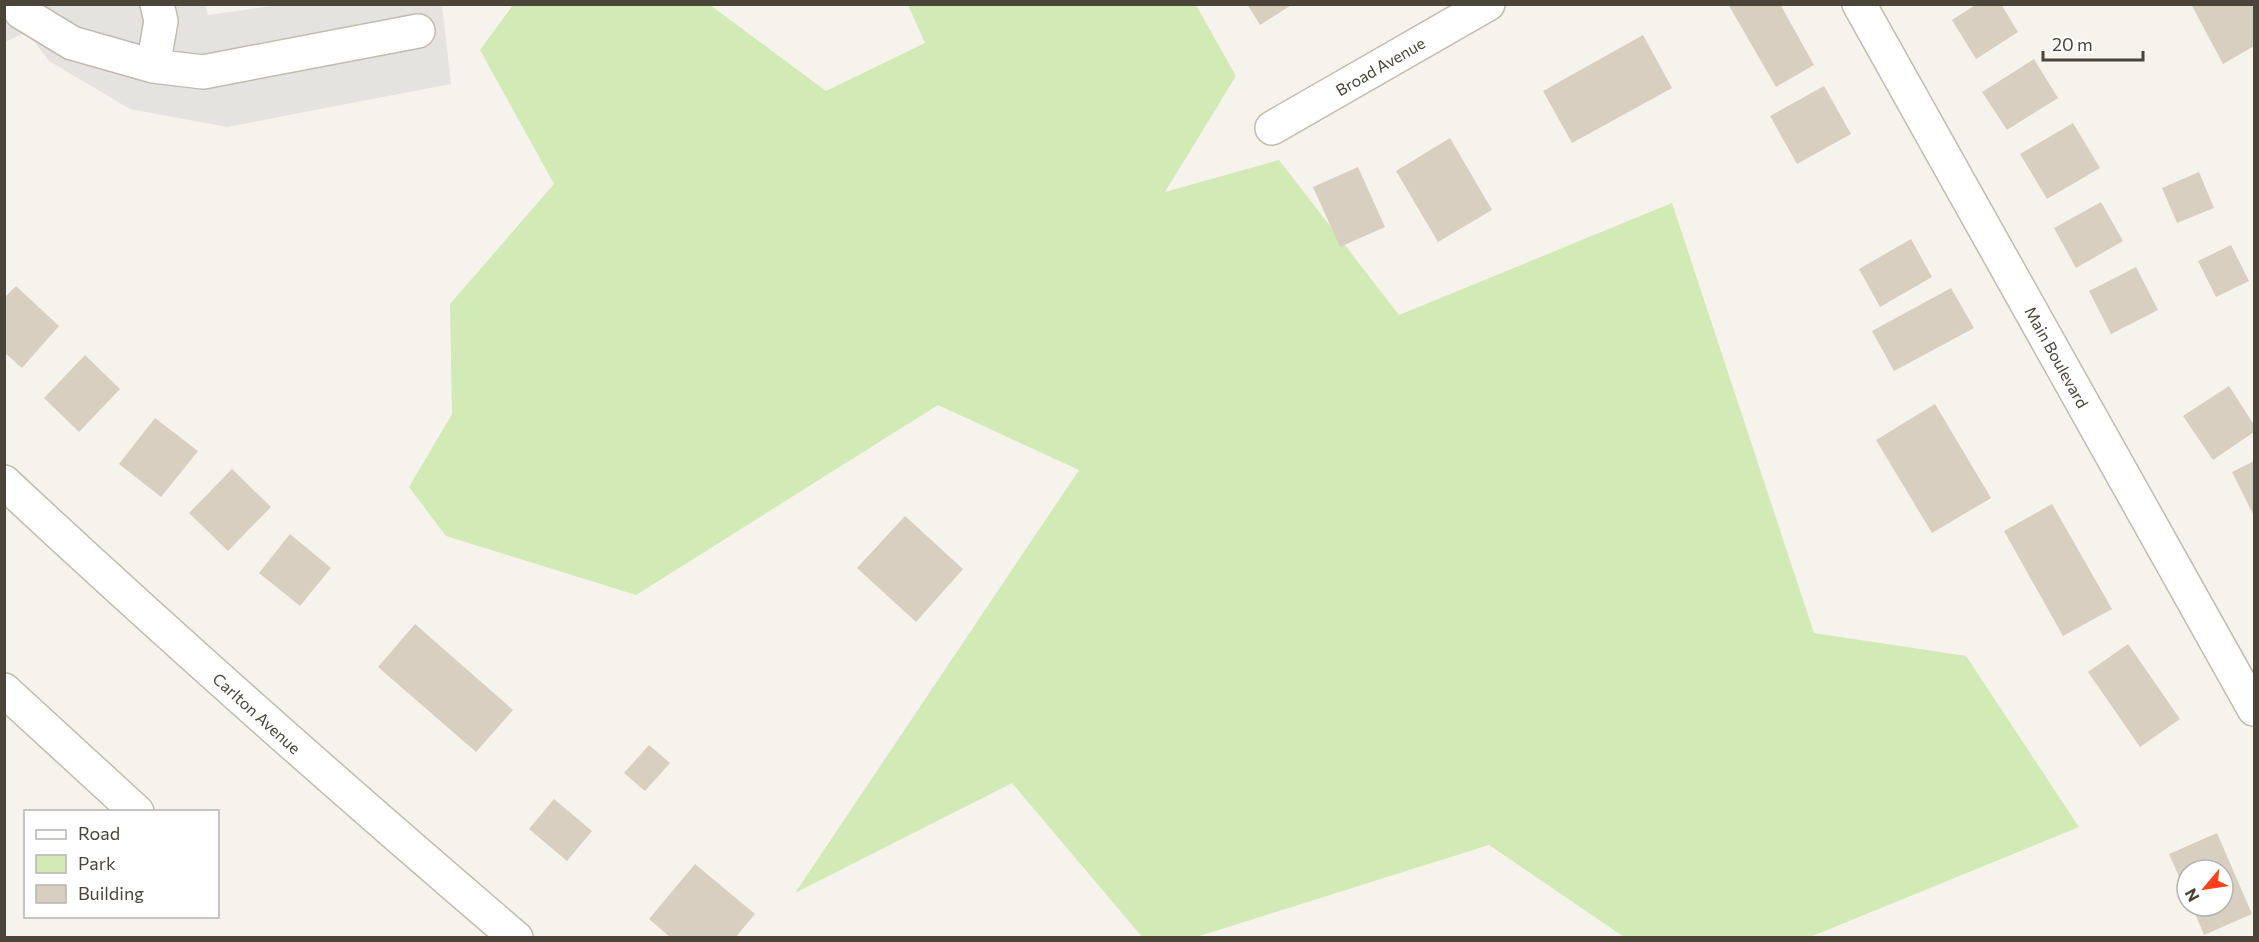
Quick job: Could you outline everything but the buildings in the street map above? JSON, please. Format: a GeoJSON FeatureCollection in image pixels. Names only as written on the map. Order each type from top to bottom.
{"type":"FeatureCollection","features":[{"type":"Feature","properties":{"kind":"street"},"geometry":{"type":"LineString","coordinates":[[16,4],[21,12],[72,43],[153,66],[203,72],[418,31]]}},
{"type":"Feature","properties":{"kind":"street"},"geometry":{"type":"LineString","coordinates":[[153,66],[161,21],[157,4]]}},
{"type":"Feature","properties":{"kind":"street","name":"Broad Avenue"},"geometry":{"type":"LineString","coordinates":[[1272,128],[1488,4]]}},
{"type":"Feature","properties":{"kind":"street","name":"Main Boulevard"},"geometry":{"type":"LineString","coordinates":[[1859,4],[2254,709]]}},
{"type":"Feature","properties":{"kind":"street","name":"Carlton Avenue"},"geometry":{"type":"LineString","coordinates":[[4,482],[169,634],[356,801],[516,938]]}},
{"type":"Feature","properties":{"kind":"street"},"geometry":{"type":"LineString","coordinates":[[4,690],[135,810]]}},
{"type":"Feature","properties":{"kind":"green space"},"geometry":{"type":"Polygon","coordinates":[[[513,5],[710,5],[826,91],[925,43],[908,5],[1196,5],[1236,76],[1165,192],[1279,160],[1399,315],[1672,203],[1814,633],[1966,656],[2079,827],[1810,937],[1624,937],[1489,845],[1196,937],[1143,938],[1012,783],[795,893],[1079,470],[938,405],[636,595],[446,536],[409,487],[452,414],[450,304],[554,184],[480,50],[513,5]]]}},
{"type":"Feature","properties":{"kind":"shaded area"},"geometry":{"type":"Polygon","coordinates":[[[4,5],[205,5],[208,15],[278,5],[442,5],[451,84],[227,127],[130,109],[49,61],[27,32],[5,42],[4,5]]]}}]}
